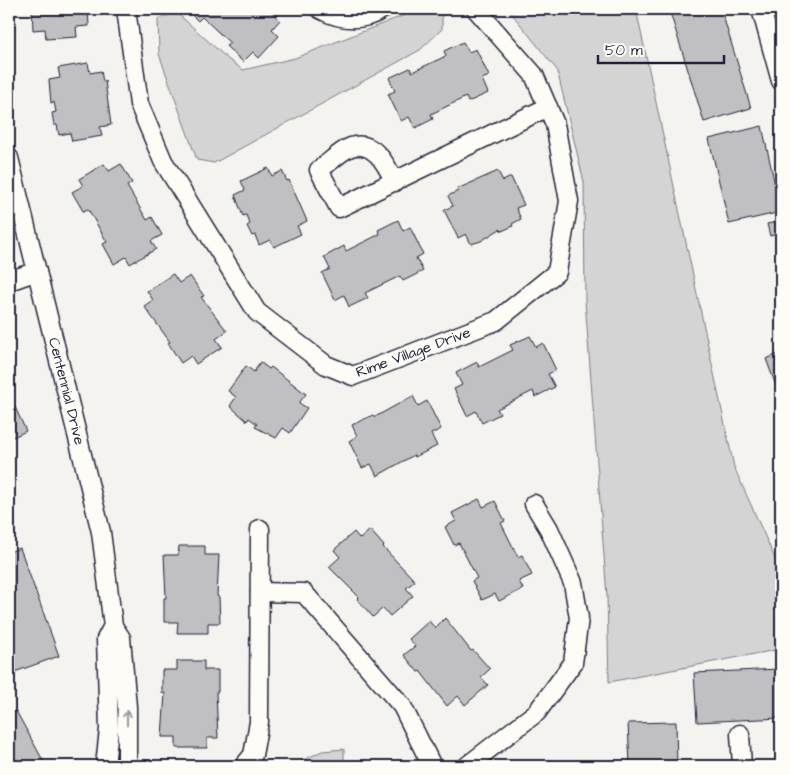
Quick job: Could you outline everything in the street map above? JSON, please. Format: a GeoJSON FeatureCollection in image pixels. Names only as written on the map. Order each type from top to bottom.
{"type":"FeatureCollection","features":[{"type":"Feature","properties":{"kind":"street","name":"Rime Village Drive"},"geometry":{"type":"LineString","coordinates":[[126,9],[139,104],[163,161],[257,312],[326,365],[353,376],[496,321],[557,272],[569,201],[555,124],[534,75],[476,9]]}},
{"type":"Feature","properties":{"kind":"street"},"geometry":{"type":"LineString","coordinates":[[320,9],[334,17],[353,20],[372,16],[383,9]]}},
{"type":"Feature","properties":{"kind":"street"},"geometry":{"type":"LineString","coordinates":[[761,9],[781,81]]}},
{"type":"Feature","properties":{"kind":"street"},"geometry":{"type":"LineString","coordinates":[[395,182],[548,107]]}},
{"type":"Feature","properties":{"kind":"street","name":"Centennial Drive"},"geometry":{"type":"LineString","coordinates":[[9,158],[101,532],[114,626],[121,638],[127,707],[127,766]]}},
{"type":"Feature","properties":{"kind":"street"},"geometry":{"type":"LineString","coordinates":[[9,281],[36,271]]}},
{"type":"Feature","properties":{"kind":"street"},"geometry":{"type":"LineString","coordinates":[[467,766],[537,712],[573,663],[579,618],[573,583],[549,529],[534,504]]}},
{"type":"Feature","properties":{"kind":"street"},"geometry":{"type":"LineString","coordinates":[[244,766],[252,755],[259,722],[260,529]]}},
{"type":"Feature","properties":{"kind":"street"},"geometry":{"type":"LineString","coordinates":[[260,592],[304,593],[402,706],[432,766]]}},
{"type":"Feature","properties":{"kind":"street","name":"Centennial Drive"},"geometry":{"type":"LineString","coordinates":[[105,766],[109,729],[106,640],[114,626]]}},
{"type":"Feature","properties":{"kind":"street"},"geometry":{"type":"LineString","coordinates":[[740,734],[742,766]]}},
{"type":"Feature","properties":{"kind":"shaded area"},"geometry":{"type":"Polygon","coordinates":[[[420,9],[442,9],[442,29],[420,50],[214,163],[197,160],[159,54],[158,19],[176,12],[229,60],[243,70],[295,58],[420,9]]]}},
{"type":"Feature","properties":{"kind":"shaded area"},"geometry":{"type":"Polygon","coordinates":[[[508,9],[636,9],[734,467],[781,572],[781,649],[609,682],[607,596],[585,300],[584,182],[557,70],[508,9]]]}},
{"type":"Feature","properties":{"kind":"shaded area"},"geometry":{"type":"Polygon","coordinates":[[[344,749],[344,766],[291,766],[322,751],[344,749]]]}},
{"type":"Feature","properties":{"kind":"building"},"geometry":{"type":"Polygon","coordinates":[[[32,9],[88,9],[89,26],[76,27],[77,37],[46,39],[45,29],[33,30],[32,9]]]}},
{"type":"Feature","properties":{"kind":"building"},"geometry":{"type":"Polygon","coordinates":[[[186,9],[268,9],[280,20],[272,29],[279,36],[259,58],[253,52],[243,62],[226,46],[230,43],[202,17],[198,21],[186,9]]]}},
{"type":"Feature","properties":{"kind":"building"},"geometry":{"type":"Polygon","coordinates":[[[669,9],[721,9],[751,108],[704,122],[669,9]]]}},
{"type":"Feature","properties":{"kind":"building"},"geometry":{"type":"Polygon","coordinates":[[[769,9],[781,9],[781,47],[769,9]]]}},
{"type":"Feature","properties":{"kind":"building"},"geometry":{"type":"Polygon","coordinates":[[[463,42],[469,52],[476,49],[489,76],[482,79],[488,93],[468,102],[466,97],[431,114],[433,119],[415,128],[409,117],[401,121],[388,94],[395,91],[389,78],[410,68],[412,72],[446,56],[444,51],[463,42]]]}},
{"type":"Feature","properties":{"kind":"building"},"geometry":{"type":"Polygon","coordinates":[[[88,63],[90,73],[101,71],[103,82],[105,81],[111,125],[100,127],[102,136],[72,141],[70,133],[59,135],[57,125],[54,125],[52,113],[56,112],[54,102],[51,103],[49,80],[60,78],[58,68],[88,63]]]}},
{"type":"Feature","properties":{"kind":"building"},"geometry":{"type":"Polygon","coordinates":[[[762,126],[781,212],[729,224],[709,139],[762,126]]]}},
{"type":"Feature","properties":{"kind":"building"},"geometry":{"type":"Polygon","coordinates":[[[104,164],[109,171],[121,164],[132,183],[127,186],[147,220],[152,217],[162,235],[151,241],[156,249],[130,264],[126,257],[114,264],[103,244],[107,242],[88,209],[83,211],[72,192],[83,186],[79,179],[104,164]]]}},
{"type":"Feature","properties":{"kind":"building"},"geometry":{"type":"Polygon","coordinates":[[[268,168],[272,176],[282,171],[287,181],[289,180],[307,221],[297,226],[301,234],[274,247],[270,240],[259,245],[255,235],[252,236],[247,226],[250,224],[246,215],[243,216],[235,195],[245,190],[241,181],[268,168]]]}},
{"type":"Feature","properties":{"kind":"building"},"geometry":{"type":"Polygon","coordinates":[[[498,171],[503,181],[511,177],[524,205],[516,208],[521,219],[512,224],[513,226],[502,231],[500,229],[481,241],[471,244],[466,234],[458,238],[444,210],[453,206],[448,196],[458,191],[457,189],[498,171]]]}},
{"type":"Feature","properties":{"kind":"building"},"geometry":{"type":"Polygon","coordinates":[[[398,220],[403,231],[410,227],[423,254],[416,258],[423,271],[403,281],[400,276],[365,293],[368,298],[349,307],[344,295],[335,300],[322,273],[330,269],[324,257],[344,246],[346,251],[380,234],[378,230],[398,220]]]}},
{"type":"Feature","properties":{"kind":"building"},"geometry":{"type":"Polygon","coordinates":[[[781,221],[781,233],[770,236],[767,224],[781,221]]]}},
{"type":"Feature","properties":{"kind":"building"},"geometry":{"type":"Polygon","coordinates":[[[173,274],[179,283],[190,276],[204,296],[201,297],[227,331],[216,339],[222,347],[196,364],[191,356],[181,363],[168,343],[170,342],[144,306],[153,300],[147,291],[173,274]]]}},
{"type":"Feature","properties":{"kind":"building"},"geometry":{"type":"Polygon","coordinates":[[[530,336],[536,347],[543,343],[556,370],[548,374],[555,387],[535,397],[533,391],[497,409],[500,414],[482,423],[476,411],[467,416],[454,389],[462,385],[456,373],[477,362],[479,367],[513,350],[510,345],[530,336]]]}},
{"type":"Feature","properties":{"kind":"building"},"geometry":{"type":"Polygon","coordinates":[[[781,353],[781,399],[766,359],[781,353]]]}},
{"type":"Feature","properties":{"kind":"building"},"geometry":{"type":"Polygon","coordinates":[[[260,362],[269,369],[271,367],[306,394],[299,403],[307,408],[290,433],[283,428],[276,438],[255,427],[257,424],[249,418],[247,421],[230,406],[236,397],[228,391],[246,366],[254,372],[260,362]]]}},
{"type":"Feature","properties":{"kind":"building"},"geometry":{"type":"Polygon","coordinates":[[[9,394],[26,431],[9,439],[9,394]]]}},
{"type":"Feature","properties":{"kind":"building"},"geometry":{"type":"Polygon","coordinates":[[[413,396],[418,406],[427,401],[441,429],[431,434],[437,446],[415,457],[414,455],[377,476],[371,464],[362,468],[349,441],[357,436],[352,425],[373,415],[375,417],[413,396]]]}},
{"type":"Feature","properties":{"kind":"building"},"geometry":{"type":"Polygon","coordinates":[[[479,499],[483,507],[495,501],[505,521],[501,523],[518,557],[522,555],[532,575],[519,581],[523,589],[499,601],[495,594],[482,600],[472,581],[477,578],[459,543],[454,545],[445,527],[456,521],[452,513],[479,499]]]}},
{"type":"Feature","properties":{"kind":"building"},"geometry":{"type":"Polygon","coordinates":[[[370,530],[415,581],[406,588],[413,596],[390,616],[383,608],[373,617],[357,599],[359,597],[329,567],[340,557],[334,550],[354,532],[360,539],[370,530]]]}},
{"type":"Feature","properties":{"kind":"building"},"geometry":{"type":"Polygon","coordinates":[[[179,546],[205,546],[205,555],[219,555],[217,596],[219,597],[220,623],[208,623],[208,633],[177,633],[178,622],[164,622],[164,598],[166,598],[164,555],[178,555],[179,546]]]}},
{"type":"Feature","properties":{"kind":"building"},"geometry":{"type":"Polygon","coordinates":[[[20,548],[59,656],[9,674],[9,552],[20,548]]]}},
{"type":"Feature","properties":{"kind":"building"},"geometry":{"type":"Polygon","coordinates":[[[445,618],[471,651],[473,650],[490,669],[481,677],[488,685],[465,705],[458,696],[447,706],[420,671],[418,672],[404,655],[415,646],[409,639],[429,621],[435,628],[445,618]]]}},
{"type":"Feature","properties":{"kind":"building"},"geometry":{"type":"Polygon","coordinates":[[[177,661],[204,661],[204,670],[218,670],[218,692],[216,692],[218,738],[207,738],[207,748],[176,748],[176,737],[162,737],[165,693],[162,693],[162,670],[177,670],[177,661]]]}},
{"type":"Feature","properties":{"kind":"building"},"geometry":{"type":"Polygon","coordinates":[[[779,669],[781,718],[697,722],[694,673],[779,669]]]}},
{"type":"Feature","properties":{"kind":"building"},"geometry":{"type":"Polygon","coordinates":[[[16,711],[46,766],[9,766],[9,715],[16,711]]]}},
{"type":"Feature","properties":{"kind":"building"},"geometry":{"type":"Polygon","coordinates":[[[676,722],[677,766],[630,766],[628,723],[676,722]]]}}]}
